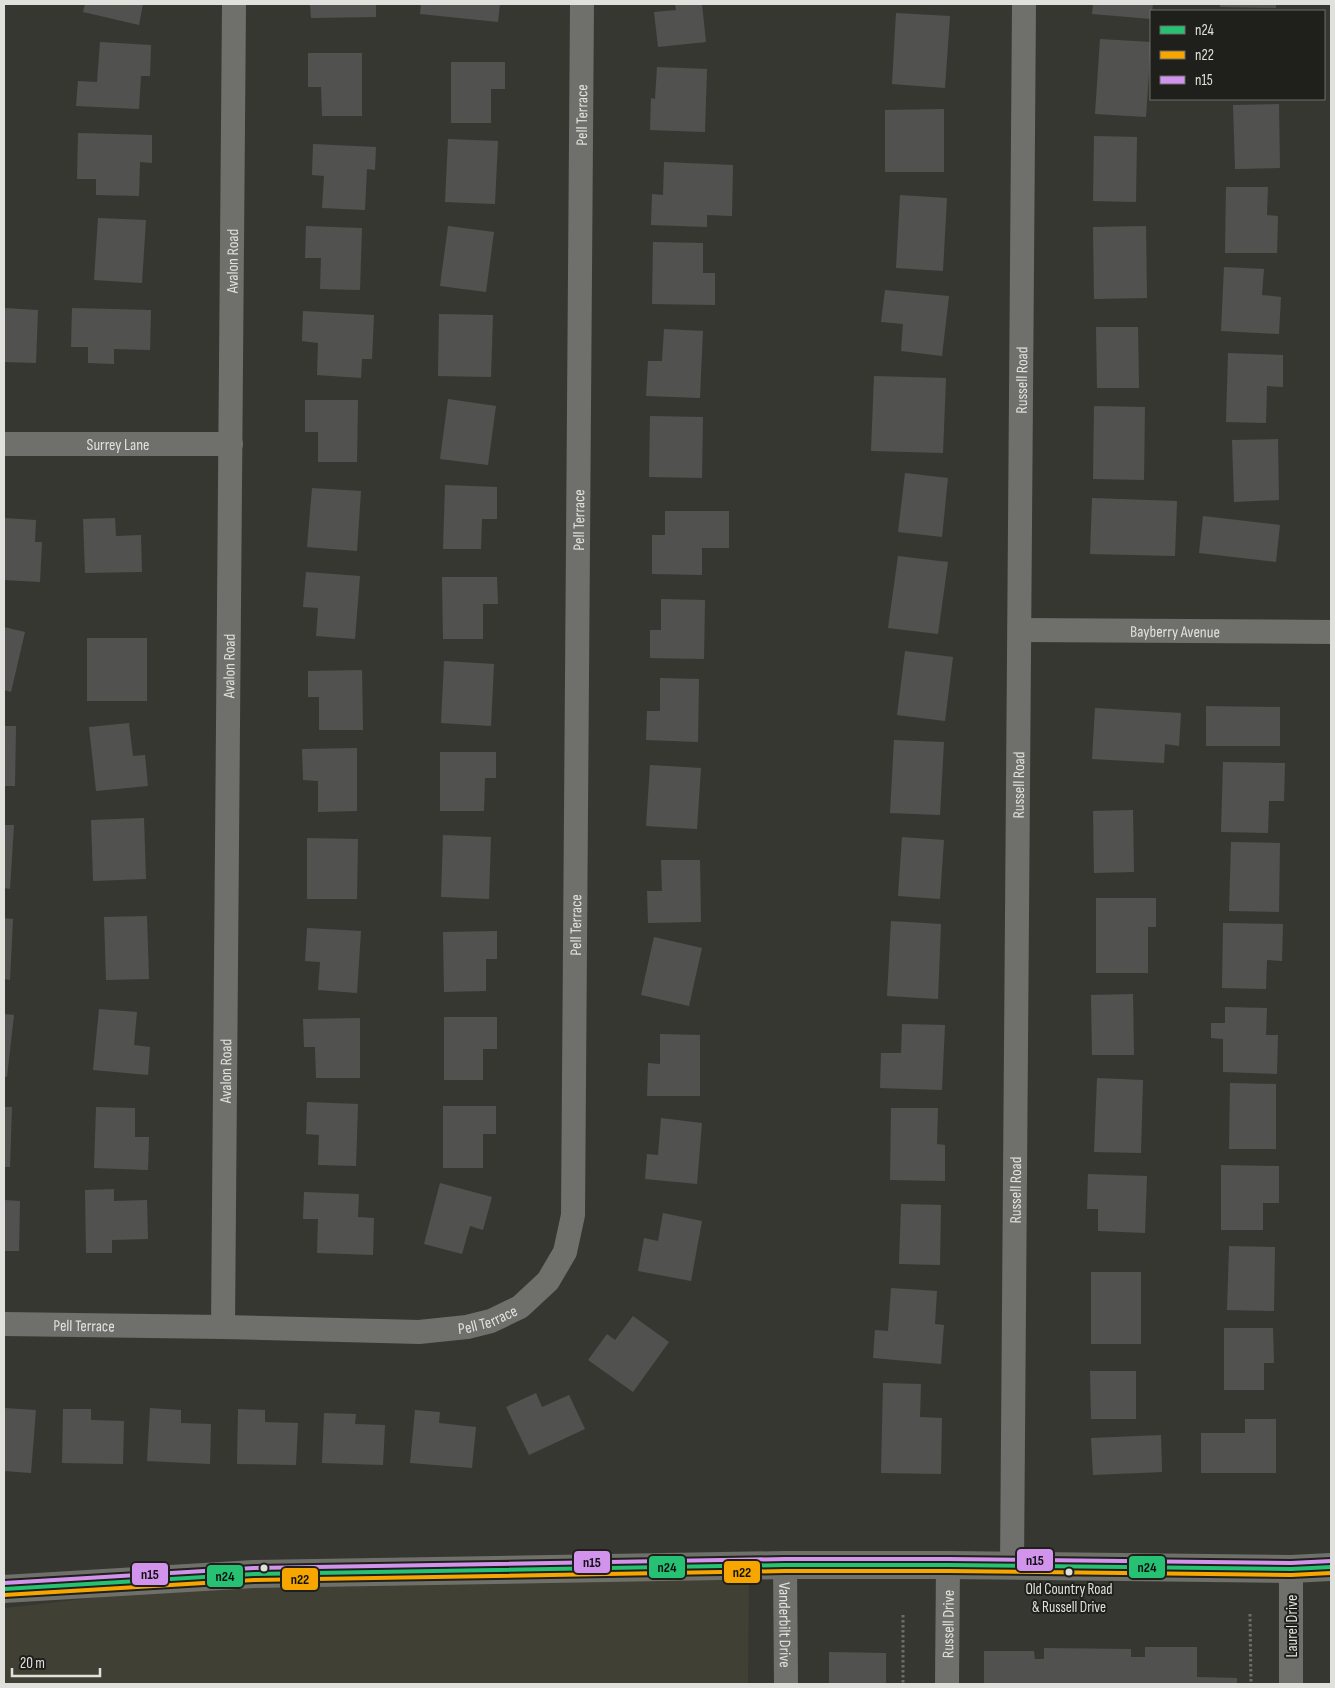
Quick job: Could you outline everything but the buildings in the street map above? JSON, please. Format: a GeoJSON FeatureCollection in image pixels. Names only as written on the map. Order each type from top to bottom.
{"type":"FeatureCollection","features":[{"type":"Feature","properties":{"kind":"main road"},"geometry":{"type":"LineString","coordinates":[[4,1589],[254,1574],[785,1565],[1291,1569],[1331,1567]]}},
{"type":"Feature","properties":{"kind":"street","name":"Avalon Road"},"geometry":{"type":"LineString","coordinates":[[223,1327],[234,4]]}},
{"type":"Feature","properties":{"kind":"street","name":"Pell Terrace"},"geometry":{"type":"LineString","coordinates":[[4,1324],[419,1332],[467,1327],[491,1321],[520,1307],[548,1281],[565,1252],[573,1215],[582,4]]}},
{"type":"Feature","properties":{"kind":"street","name":"Russell Road"},"geometry":{"type":"LineString","coordinates":[[1012,1566],[1024,4]]}},
{"type":"Feature","properties":{"kind":"street","name":"Surrey Lane"},"geometry":{"type":"LineString","coordinates":[[4,444],[231,444]]}},
{"type":"Feature","properties":{"kind":"street","name":"Bayberry Avenue"},"geometry":{"type":"LineString","coordinates":[[1020,630],[1331,632]]}},
{"type":"Feature","properties":{"kind":"street","name":"Vanderbilt Drive"},"geometry":{"type":"LineString","coordinates":[[785,1565],[786,1684]]}},
{"type":"Feature","properties":{"kind":"street","name":"Russell Drive"},"geometry":{"type":"LineString","coordinates":[[948,1565],[948,1684]]}},
{"type":"Feature","properties":{"kind":"street","name":"Laurel Drive"},"geometry":{"type":"LineString","coordinates":[[1291,1569],[1291,1684]]}},
{"type":"Feature","properties":{"kind":"path"},"geometry":{"type":"LineString","coordinates":[[1250,1614],[1251,1684]]}},
{"type":"Feature","properties":{"kind":"path"},"geometry":{"type":"LineString","coordinates":[[903,1615],[903,1684]]}},
{"type":"Feature","properties":{"kind":"shaded area"},"geometry":{"type":"Polygon","coordinates":[[[749,1566],[748,1684],[4,1684],[4,1608],[110,1596],[232,1575],[749,1566]]]}},
{"type":"Feature","properties":{"kind":"transit line","name":"n15"},"geometry":{"type":"LineString","coordinates":[[4,1583],[254,1568],[785,1559],[1291,1563],[1331,1561]]}},
{"type":"Feature","properties":{"kind":"transit line","name":"n24"},"geometry":{"type":"LineString","coordinates":[[4,1589],[254,1574],[785,1565],[1291,1569],[1331,1567]]}},
{"type":"Feature","properties":{"kind":"transit line","name":"n22"},"geometry":{"type":"LineString","coordinates":[[4,1595],[254,1580],[785,1571],[1291,1575],[1331,1573]]}},
{"type":"Feature","properties":{"kind":"place","name":"Old Country Road & Russell Drive"},"geometry":{"type":"Point","coordinates":[1069,1572]}}]}
